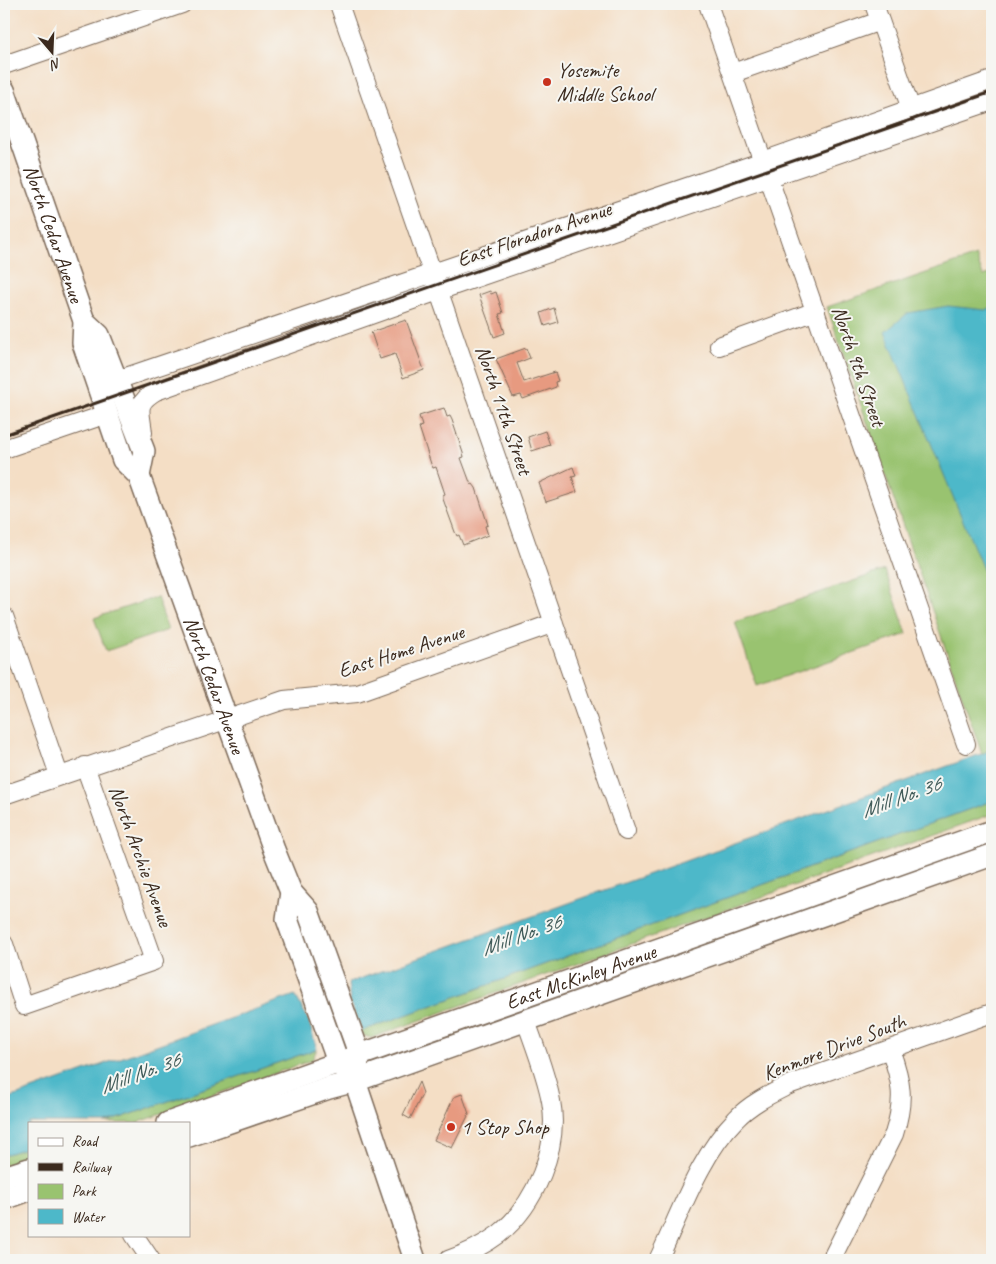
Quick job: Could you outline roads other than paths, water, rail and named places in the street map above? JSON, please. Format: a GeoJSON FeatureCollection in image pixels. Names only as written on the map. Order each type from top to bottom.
{"type":"FeatureCollection","features":[{"type":"Feature","properties":{"kind":"main road","name":"North Cedar Avenue"},"geometry":{"type":"LineString","coordinates":[[4,90],[84,321],[83,343],[107,414],[124,460],[139,476],[290,892],[308,911],[356,1046],[355,1081]]}},
{"type":"Feature","properties":{"kind":"main road","name":"North Cedar Avenue"},"geometry":{"type":"LineString","coordinates":[[84,321],[100,335],[144,451]]}},
{"type":"Feature","properties":{"kind":"main road"},"geometry":{"type":"LineString","coordinates":[[139,476],[144,451]]}},
{"type":"Feature","properties":{"kind":"main road","name":"East McKinley Avenue"},"geometry":{"type":"LineString","coordinates":[[170,1122],[356,1046],[665,947],[988,833]]}},
{"type":"Feature","properties":{"kind":"main road","name":"East McKinley Avenue"},"geometry":{"type":"LineString","coordinates":[[190,1136],[329,1088],[355,1081],[992,856]]}},
{"type":"Feature","properties":{"kind":"main road","name":"North Cedar Avenue"},"geometry":{"type":"LineString","coordinates":[[290,892],[287,919],[335,1054],[355,1081],[415,1260]]}},
{"type":"Feature","properties":{"kind":"main road"},"geometry":{"type":"LineString","coordinates":[[579,1002],[582,992],[589,987],[628,973],[665,947]]}},
{"type":"Feature","properties":{"kind":"main road"},"geometry":{"type":"LineString","coordinates":[[4,1176],[28,1169]]}},
{"type":"Feature","properties":{"kind":"main road"},"geometry":{"type":"LineString","coordinates":[[4,1199],[28,1190]]}},
{"type":"Feature","properties":{"kind":"street"},"geometry":{"type":"LineString","coordinates":[[4,66],[182,4]]}},
{"type":"Feature","properties":{"kind":"street","name":"North 11th Street"},"geometry":{"type":"LineString","coordinates":[[339,4],[626,831]]}},
{"type":"Feature","properties":{"kind":"street","name":"North 9th Street"},"geometry":{"type":"LineString","coordinates":[[708,4],[966,744]]}},
{"type":"Feature","properties":{"kind":"street"},"geometry":{"type":"LineString","coordinates":[[874,4],[911,109]]}},
{"type":"Feature","properties":{"kind":"street"},"geometry":{"type":"LineString","coordinates":[[733,74],[880,21]]}},
{"type":"Feature","properties":{"kind":"street","name":"East Floradora Avenue"},"geometry":{"type":"LineString","coordinates":[[767,169],[911,109],[992,80]]}},
{"type":"Feature","properties":{"kind":"street","name":"East Floradora Avenue"},"geometry":{"type":"LineString","coordinates":[[117,380],[436,282],[767,169],[992,101]]}},
{"type":"Feature","properties":{"kind":"street","name":"East Floradora Avenue"},"geometry":{"type":"LineString","coordinates":[[144,451],[139,412],[141,404],[146,397],[156,391],[436,282]]}},
{"type":"Feature","properties":{"kind":"street"},"geometry":{"type":"LineString","coordinates":[[719,346],[816,311]]}},
{"type":"Feature","properties":{"kind":"street"},"geometry":{"type":"LineString","coordinates":[[4,449],[107,414]]}},
{"type":"Feature","properties":{"kind":"street"},"geometry":{"type":"LineString","coordinates":[[4,616],[59,775]]}},
{"type":"Feature","properties":{"kind":"street","name":"East Home Avenue"},"geometry":{"type":"LineString","coordinates":[[4,795],[284,700],[358,692],[554,623]]}},
{"type":"Feature","properties":{"kind":"street","name":"North Archie Avenue"},"geometry":{"type":"LineString","coordinates":[[4,944],[24,1006],[154,961],[85,766]]}},
{"type":"Feature","properties":{"kind":"street"},"geometry":{"type":"LineString","coordinates":[[988,833],[992,856]]}},
{"type":"Feature","properties":{"kind":"street","name":"Kenmore Drive South"},"geometry":{"type":"LineString","coordinates":[[658,1260],[710,1151],[737,1118],[760,1099],[791,1084],[992,1013]]}},
{"type":"Feature","properties":{"kind":"street"},"geometry":{"type":"LineString","coordinates":[[448,1260],[482,1245],[500,1233],[525,1204],[543,1170],[551,1138],[552,1102],[526,1021]]}},
{"type":"Feature","properties":{"kind":"street"},"geometry":{"type":"LineString","coordinates":[[831,1260],[894,1134],[900,1115],[902,1096],[900,1081],[890,1049]]}},
{"type":"Feature","properties":{"kind":"street"},"geometry":{"type":"LineString","coordinates":[[135,1236],[151,1260]]}},
{"type":"Feature","properties":{"kind":"water"},"geometry":{"type":"Polygon","coordinates":[[[948,306],[986,310],[992,307],[992,591],[885,332],[908,313],[948,306]]]}},
{"type":"Feature","properties":{"kind":"water","name":"Mill No. 36"},"geometry":{"type":"Polygon","coordinates":[[[992,750],[992,801],[362,1031],[350,1003],[348,983],[992,750]]]}},
{"type":"Feature","properties":{"kind":"water","name":"Mill No. 36"},"geometry":{"type":"Polygon","coordinates":[[[295,995],[308,1019],[317,1049],[109,1122],[28,1122],[28,1147],[4,1155],[4,1100],[295,995]]]}},
{"type":"Feature","properties":{"kind":"railway"},"geometry":{"type":"LineString","coordinates":[[4,435],[992,92]]}},
{"type":"Feature","properties":{"kind":"place","name":"Yosemite Middle School"},"geometry":{"type":"Point","coordinates":[547,82]}},
{"type":"Feature","properties":{"kind":"place","name":"1 Stop Shop"},"geometry":{"type":"Point","coordinates":[451,1127]}}]}
